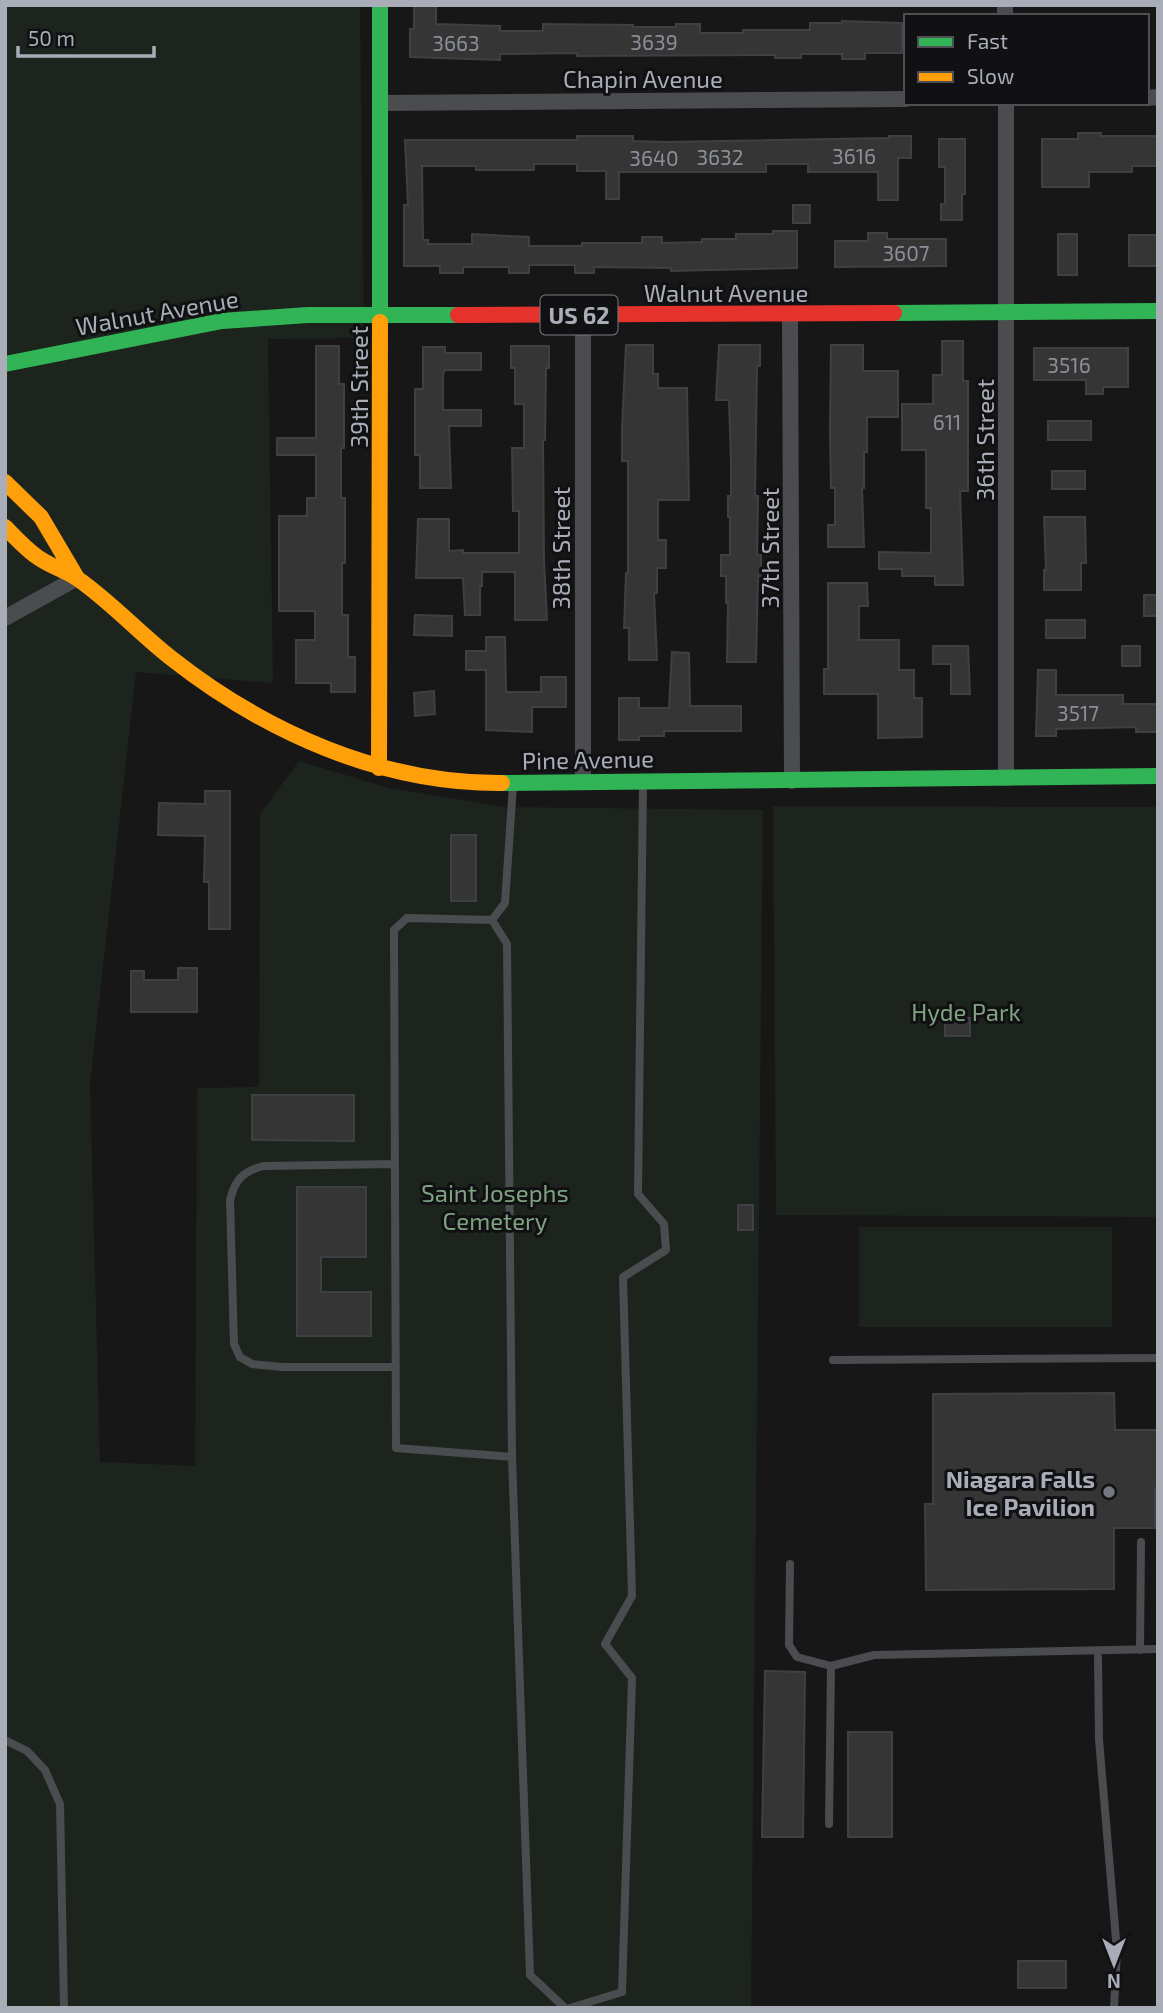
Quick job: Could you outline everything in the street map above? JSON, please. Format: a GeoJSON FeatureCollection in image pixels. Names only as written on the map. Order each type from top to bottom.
{"type":"FeatureCollection","features":[{"type":"Feature","properties":{"kind":"main road","name":"39th Street"},"geometry":{"type":"LineString","coordinates":[[379,768],[380,5]]}},
{"type":"Feature","properties":{"kind":"main road","name":"Walnut Avenue"},"geometry":{"type":"LineString","coordinates":[[5,364],[222,321],[308,315],[583,316],[1158,311]]}},
{"type":"Feature","properties":{"kind":"main road"},"geometry":{"type":"LineString","coordinates":[[5,482],[41,517],[77,578]]}},
{"type":"Feature","properties":{"kind":"main road"},"geometry":{"type":"LineString","coordinates":[[5,527],[37,557],[77,578]]}},
{"type":"Feature","properties":{"kind":"main road","name":"Pine Avenue"},"geometry":{"type":"LineString","coordinates":[[77,578],[222,697],[291,734],[379,768],[474,783],[1158,776]]}},
{"type":"Feature","properties":{"kind":"street","name":"Chapin Avenue"},"geometry":{"type":"LineString","coordinates":[[380,103],[904,99]]}},
{"type":"Feature","properties":{"kind":"street","name":"36th Street"},"geometry":{"type":"LineString","coordinates":[[1006,105],[1006,778]]}},
{"type":"Feature","properties":{"kind":"street","name":"37th Street"},"geometry":{"type":"LineString","coordinates":[[790,314],[792,781]]}},
{"type":"Feature","properties":{"kind":"street","name":"38th Street"},"geometry":{"type":"LineString","coordinates":[[583,316],[583,781]]}},
{"type":"Feature","properties":{"kind":"street"},"geometry":{"type":"LineString","coordinates":[[5,618],[77,578]]}},
{"type":"Feature","properties":{"kind":"lane"},"geometry":{"type":"LineString","coordinates":[[492,920],[507,944],[512,1457],[530,1975],[567,2008],[622,1992],[632,1678],[605,1644],[632,1596],[623,1278],[666,1250],[663,1224],[638,1194],[643,781]]}},
{"type":"Feature","properties":{"kind":"lane"},"geometry":{"type":"LineString","coordinates":[[492,920],[505,903],[513,782]]}},
{"type":"Feature","properties":{"kind":"lane"},"geometry":{"type":"LineString","coordinates":[[492,920],[407,918],[394,930],[396,1448],[512,1457]]}},
{"type":"Feature","properties":{"kind":"lane"},"geometry":{"type":"LineString","coordinates":[[395,1164],[263,1166],[246,1171],[234,1183],[230,1200],[234,1344],[240,1357],[251,1364],[282,1367],[396,1367]]}},
{"type":"Feature","properties":{"kind":"lane"},"geometry":{"type":"LineString","coordinates":[[834,1360],[1158,1358]]}},
{"type":"Feature","properties":{"kind":"lane"},"geometry":{"type":"LineString","coordinates":[[1140,1650],[1141,1542]]}},
{"type":"Feature","properties":{"kind":"lane"},"geometry":{"type":"LineString","coordinates":[[790,1564],[789,1645],[797,1657],[831,1666],[874,1655],[1158,1649]]}},
{"type":"Feature","properties":{"kind":"lane"},"geometry":{"type":"LineString","coordinates":[[1098,1657],[1098,1740],[1117,1951],[1114,2008]]}},
{"type":"Feature","properties":{"kind":"lane"},"geometry":{"type":"LineString","coordinates":[[829,1824],[831,1666]]}},
{"type":"Feature","properties":{"kind":"lane"},"geometry":{"type":"LineString","coordinates":[[5,1740],[27,1751],[45,1770],[60,1804],[64,2008]]}},
{"type":"Feature","properties":{"kind":"green space","name":"Saint Josephs Cemetery"},"geometry":{"type":"Polygon","coordinates":[[[5,5],[360,5],[364,338],[268,339],[273,683],[136,672],[90,1084],[100,1462],[195,1466],[197,1088],[259,1087],[260,814],[299,761],[389,788],[506,807],[763,810],[751,2008],[5,2008],[5,5]]]}},
{"type":"Feature","properties":{"kind":"green space","name":"Hyde Park"},"geometry":{"type":"Polygon","coordinates":[[[773,806],[1158,807],[1158,1217],[776,1215],[773,806]]]}},
{"type":"Feature","properties":{"kind":"green space"},"geometry":{"type":"Polygon","coordinates":[[[859,1227],[1112,1227],[1112,1327],[859,1327],[859,1227]]]}},
{"type":"Feature","properties":{"kind":"building"},"geometry":{"type":"Polygon","coordinates":[[[414,5],[436,5],[436,24],[500,26],[500,31],[543,31],[543,24],[676,27],[676,24],[700,24],[700,33],[743,33],[743,30],[810,30],[810,23],[902,23],[902,53],[865,53],[865,59],[842,59],[842,54],[801,54],[801,58],[775,58],[775,55],[577,56],[577,53],[500,54],[500,60],[410,57],[410,29],[414,29],[414,5]]]}},
{"type":"Feature","properties":{"kind":"building"},"geometry":{"type":"Polygon","coordinates":[[[1078,133],[1101,133],[1101,136],[1158,136],[1158,166],[1132,166],[1132,172],[1089,172],[1089,187],[1042,187],[1042,139],[1078,139],[1078,133]]]}},
{"type":"Feature","properties":{"kind":"building"},"geometry":{"type":"Polygon","coordinates":[[[577,136],[633,136],[633,141],[666,142],[911,136],[911,158],[898,158],[898,200],[878,200],[878,172],[808,172],[808,164],[766,164],[766,172],[619,172],[619,199],[606,199],[606,171],[577,171],[577,164],[534,164],[534,170],[422,166],[423,240],[428,240],[428,244],[472,244],[472,234],[529,237],[529,246],[582,246],[582,243],[642,243],[642,237],[662,237],[662,243],[702,242],[702,239],[736,239],[736,234],[797,231],[797,268],[671,271],[671,268],[594,267],[594,273],[575,273],[575,265],[529,265],[529,273],[509,273],[509,267],[463,267],[463,273],[440,273],[440,266],[404,266],[404,205],[408,205],[405,140],[577,140],[577,136]]]}},
{"type":"Feature","properties":{"kind":"building"},"geometry":{"type":"Polygon","coordinates":[[[939,139],[965,139],[962,220],[941,220],[941,204],[945,204],[945,167],[939,167],[939,139]]]}},
{"type":"Feature","properties":{"kind":"building"},"geometry":{"type":"Polygon","coordinates":[[[793,205],[810,205],[810,223],[793,223],[793,205]]]}},
{"type":"Feature","properties":{"kind":"building"},"geometry":{"type":"Polygon","coordinates":[[[868,233],[887,233],[887,239],[946,239],[946,266],[835,267],[835,241],[868,241],[868,233]]]}},
{"type":"Feature","properties":{"kind":"building"},"geometry":{"type":"Polygon","coordinates":[[[1058,234],[1077,234],[1077,275],[1058,275],[1058,234]]]}},
{"type":"Feature","properties":{"kind":"building"},"geometry":{"type":"Polygon","coordinates":[[[1129,235],[1158,235],[1158,266],[1129,266],[1129,235]]]}},
{"type":"Feature","properties":{"kind":"building"},"geometry":{"type":"Polygon","coordinates":[[[942,341],[963,341],[963,381],[968,381],[968,491],[960,491],[963,585],[935,585],[935,576],[902,576],[902,569],[879,569],[879,552],[931,553],[931,508],[926,508],[926,450],[902,450],[902,404],[933,404],[933,375],[942,375],[942,341]]]}},
{"type":"Feature","properties":{"kind":"building"},"geometry":{"type":"Polygon","coordinates":[[[626,345],[653,345],[653,374],[658,374],[658,388],[687,388],[689,500],[658,500],[658,540],[666,540],[666,568],[657,568],[657,593],[654,593],[657,660],[629,660],[629,628],[624,628],[628,573],[628,461],[622,461],[626,345]]]}},
{"type":"Feature","properties":{"kind":"building"},"geometry":{"type":"Polygon","coordinates":[[[719,345],[760,345],[760,366],[757,366],[755,496],[758,496],[757,555],[761,555],[761,576],[758,576],[756,662],[727,662],[728,603],[726,576],[721,576],[721,555],[730,555],[728,496],[731,496],[731,461],[729,400],[716,400],[719,345]]]}},
{"type":"Feature","properties":{"kind":"building"},"geometry":{"type":"Polygon","coordinates":[[[831,345],[863,345],[863,371],[898,371],[898,417],[867,417],[867,452],[864,452],[862,488],[864,547],[828,547],[828,525],[835,525],[835,488],[831,488],[831,345]]]}},
{"type":"Feature","properties":{"kind":"building"},"geometry":{"type":"Polygon","coordinates":[[[316,346],[339,346],[339,384],[344,384],[341,498],[345,498],[345,563],[342,563],[342,615],[348,615],[348,657],[355,657],[355,692],[331,692],[331,683],[296,683],[296,640],[315,640],[315,611],[279,611],[279,516],[307,516],[307,498],[316,498],[316,455],[277,455],[277,438],[316,438],[316,346]]]}},
{"type":"Feature","properties":{"kind":"building"},"geometry":{"type":"Polygon","coordinates":[[[511,346],[549,346],[543,440],[547,620],[515,620],[515,572],[482,572],[480,615],[465,615],[463,578],[416,578],[418,519],[449,519],[449,551],[519,553],[519,511],[513,511],[512,448],[524,448],[524,404],[515,404],[515,368],[511,368],[511,346]]]}},
{"type":"Feature","properties":{"kind":"building"},"geometry":{"type":"Polygon","coordinates":[[[423,347],[445,347],[445,353],[481,353],[481,370],[445,370],[443,374],[443,410],[481,410],[481,426],[449,426],[451,488],[420,488],[420,455],[415,455],[415,389],[423,389],[423,347]]]}},
{"type":"Feature","properties":{"kind":"building"},"geometry":{"type":"Polygon","coordinates":[[[1034,348],[1128,348],[1128,387],[1103,387],[1103,394],[1086,394],[1086,380],[1034,380],[1034,348]]]}},
{"type":"Feature","properties":{"kind":"building"},"geometry":{"type":"Polygon","coordinates":[[[1048,421],[1091,421],[1091,440],[1048,440],[1048,421]]]}},
{"type":"Feature","properties":{"kind":"building"},"geometry":{"type":"Polygon","coordinates":[[[1052,471],[1085,471],[1085,489],[1052,489],[1052,471]]]}},
{"type":"Feature","properties":{"kind":"building"},"geometry":{"type":"Polygon","coordinates":[[[1044,517],[1085,517],[1086,563],[1081,563],[1081,590],[1044,590],[1044,517]]]}},
{"type":"Feature","properties":{"kind":"building"},"geometry":{"type":"Polygon","coordinates":[[[828,583],[867,583],[868,606],[859,606],[859,640],[899,640],[899,670],[914,670],[914,698],[922,698],[922,737],[878,738],[878,694],[824,694],[824,669],[828,669],[828,583]]]}},
{"type":"Feature","properties":{"kind":"building"},"geometry":{"type":"Polygon","coordinates":[[[1144,595],[1158,595],[1158,616],[1144,616],[1144,595]]]}},
{"type":"Feature","properties":{"kind":"building"},"geometry":{"type":"Polygon","coordinates":[[[415,615],[452,616],[452,636],[414,635],[415,615]]]}},
{"type":"Feature","properties":{"kind":"building"},"geometry":{"type":"Polygon","coordinates":[[[1046,620],[1085,620],[1085,638],[1046,638],[1046,620]]]}},
{"type":"Feature","properties":{"kind":"building"},"geometry":{"type":"Polygon","coordinates":[[[486,637],[505,637],[506,692],[541,692],[541,677],[566,677],[566,707],[532,707],[532,732],[486,730],[486,670],[466,670],[466,651],[486,651],[486,637]]]}},
{"type":"Feature","properties":{"kind":"building"},"geometry":{"type":"Polygon","coordinates":[[[933,646],[968,646],[970,694],[951,694],[951,664],[933,664],[933,646]]]}},
{"type":"Feature","properties":{"kind":"building"},"geometry":{"type":"Polygon","coordinates":[[[1122,646],[1140,646],[1140,666],[1122,666],[1122,646]]]}},
{"type":"Feature","properties":{"kind":"building"},"geometry":{"type":"Polygon","coordinates":[[[672,652],[689,653],[690,706],[741,706],[741,731],[664,731],[664,736],[639,736],[639,740],[619,740],[619,698],[639,698],[639,708],[669,708],[672,652]]]}},
{"type":"Feature","properties":{"kind":"building"},"geometry":{"type":"Polygon","coordinates":[[[1038,670],[1056,670],[1056,695],[1123,695],[1123,704],[1157,704],[1157,732],[1136,732],[1136,727],[1056,729],[1056,736],[1036,736],[1038,670]]]}},
{"type":"Feature","properties":{"kind":"building"},"geometry":{"type":"Polygon","coordinates":[[[434,691],[435,714],[415,716],[414,693],[434,691]]]}},
{"type":"Feature","properties":{"kind":"building"},"geometry":{"type":"Polygon","coordinates":[[[205,791],[230,791],[230,929],[209,929],[209,882],[204,882],[205,836],[158,835],[159,803],[205,804],[205,791]]]}},
{"type":"Feature","properties":{"kind":"building"},"geometry":{"type":"Polygon","coordinates":[[[451,835],[476,835],[476,901],[451,901],[451,835]]]}},
{"type":"Feature","properties":{"kind":"building"},"geometry":{"type":"Polygon","coordinates":[[[178,968],[197,968],[197,1012],[131,1012],[131,971],[144,971],[144,980],[178,980],[178,968]]]}},
{"type":"Feature","properties":{"kind":"building"},"geometry":{"type":"Polygon","coordinates":[[[945,1018],[970,1018],[970,1036],[945,1036],[945,1018]]]}},
{"type":"Feature","properties":{"kind":"building"},"geometry":{"type":"Polygon","coordinates":[[[252,1095],[354,1095],[354,1141],[252,1140],[252,1095]]]}},
{"type":"Feature","properties":{"kind":"building"},"geometry":{"type":"Polygon","coordinates":[[[297,1187],[366,1187],[366,1257],[321,1257],[321,1292],[371,1292],[371,1336],[297,1336],[297,1187]]]}},
{"type":"Feature","properties":{"kind":"building"},"geometry":{"type":"Polygon","coordinates":[[[738,1205],[753,1205],[753,1230],[738,1230],[738,1205]]]}},
{"type":"Feature","properties":{"kind":"building","name":"Niagara Falls Ice Pavilion"},"geometry":{"type":"Polygon","coordinates":[[[1114,1393],[1115,1430],[1158,1430],[1158,1488],[1155,1488],[1155,1528],[1114,1528],[1114,1589],[926,1590],[925,1504],[933,1504],[933,1394],[1114,1393]]]}},
{"type":"Feature","properties":{"kind":"building"},"geometry":{"type":"Polygon","coordinates":[[[765,1671],[805,1672],[803,1837],[762,1837],[765,1671]]]}},
{"type":"Feature","properties":{"kind":"building"},"geometry":{"type":"Polygon","coordinates":[[[848,1732],[892,1732],[892,1837],[848,1837],[848,1732]]]}},
{"type":"Feature","properties":{"kind":"building"},"geometry":{"type":"Polygon","coordinates":[[[1018,1961],[1066,1961],[1066,1988],[1018,1988],[1018,1961]]]}},
{"type":"Feature","properties":{"kind":"traffic: fast"},"geometry":{"type":"LineString","coordinates":[[380,5],[380,322]]}},
{"type":"Feature","properties":{"kind":"traffic: fast"},"geometry":{"type":"LineString","coordinates":[[894,313],[1158,311]]}},
{"type":"Feature","properties":{"kind":"traffic: fast"},"geometry":{"type":"LineString","coordinates":[[5,364],[222,321],[308,315],[458,315]]}},
{"type":"Feature","properties":{"kind":"traffic: fast"},"geometry":{"type":"LineString","coordinates":[[502,783],[1158,776]]}},
{"type":"Feature","properties":{"kind":"traffic: slow"},"geometry":{"type":"LineString","coordinates":[[379,768],[380,322]]}},
{"type":"Feature","properties":{"kind":"traffic: slow"},"geometry":{"type":"LineString","coordinates":[[5,482],[41,517],[77,578]]}},
{"type":"Feature","properties":{"kind":"traffic: slow"},"geometry":{"type":"LineString","coordinates":[[5,527],[36,556],[90,588],[171,658],[207,685],[285,730],[326,749],[412,774],[457,781],[502,783]]}},
{"type":"Feature","properties":{"kind":"traffic: jam"},"geometry":{"type":"LineString","coordinates":[[458,315],[894,313]]}},
{"type":"Feature","properties":{"kind":"place","name":"Niagara Falls Ice Pavilion"},"geometry":{"type":"Point","coordinates":[1109,1492]}}]}
